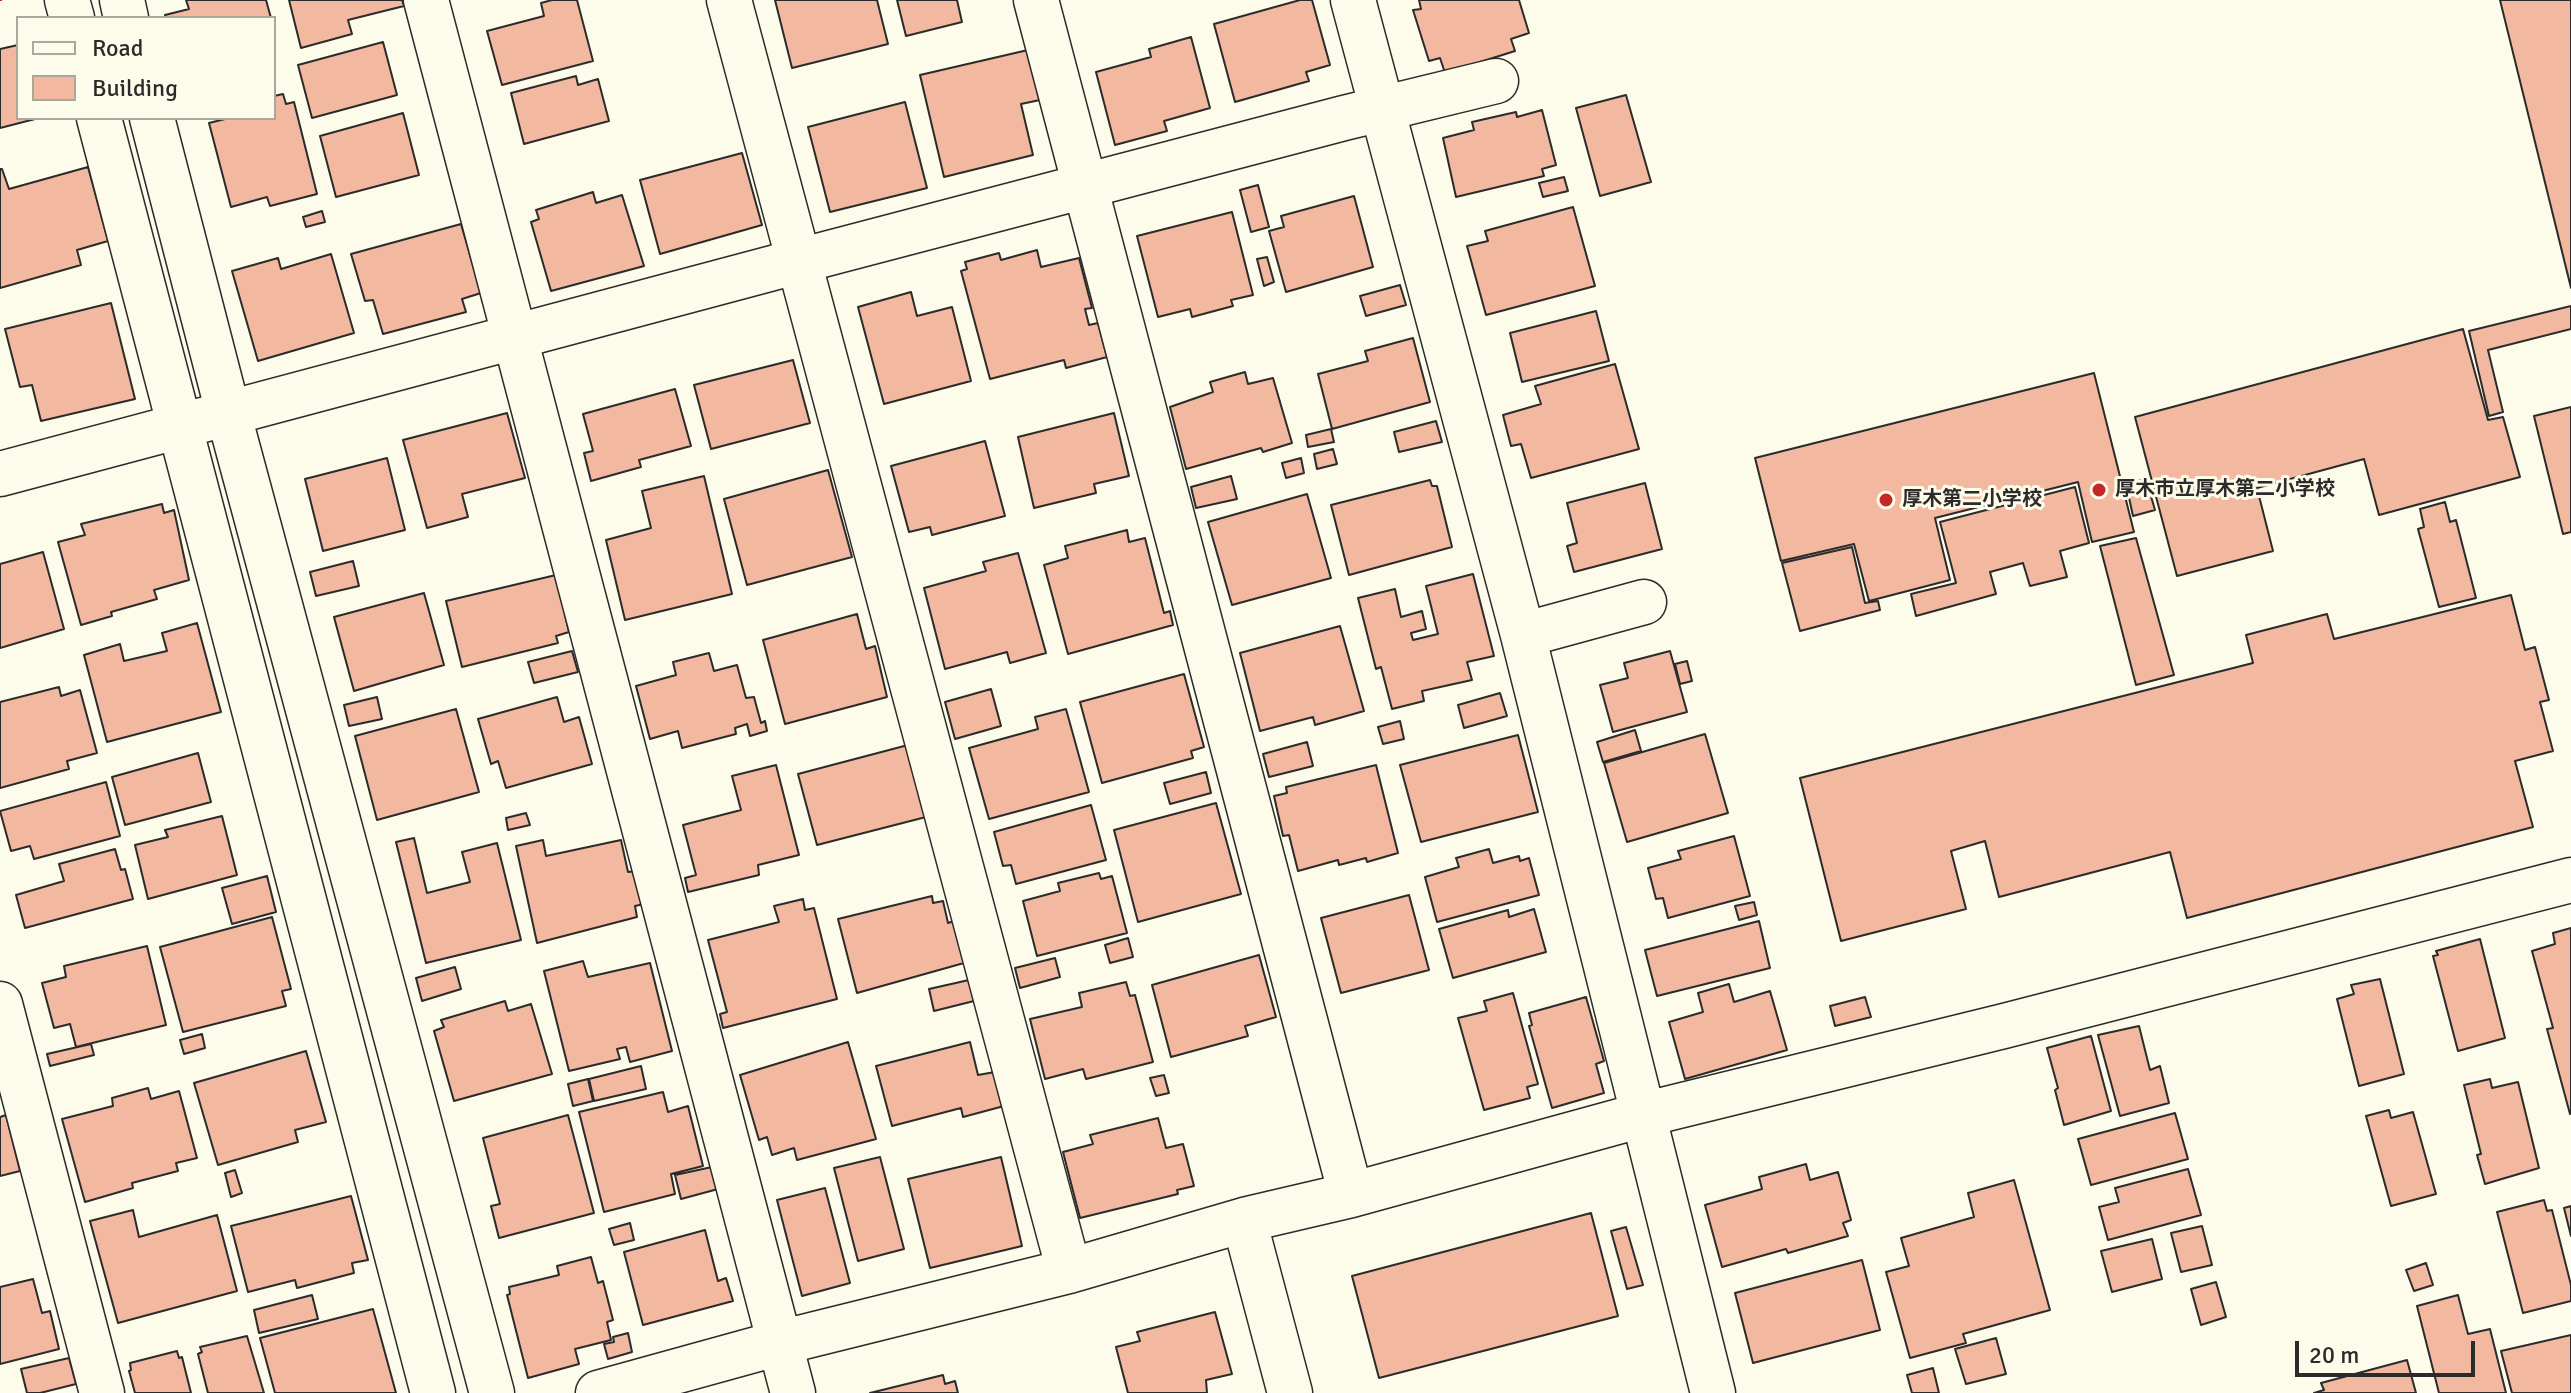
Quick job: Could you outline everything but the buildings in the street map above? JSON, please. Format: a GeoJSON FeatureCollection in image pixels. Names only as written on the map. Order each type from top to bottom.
{"type":"FeatureCollection","features":[{"type":"Feature","properties":{"kind":"street"},"geometry":{"type":"LineString","coordinates":[[426,0],[793,1393]]}},
{"type":"Feature","properties":{"kind":"street"},"geometry":{"type":"LineString","coordinates":[[729,0],[1069,1271]]}},
{"type":"Feature","properties":{"kind":"street"},"geometry":{"type":"LineString","coordinates":[[1036,0],[1351,1195]]}},
{"type":"Feature","properties":{"kind":"street"},"geometry":{"type":"LineString","coordinates":[[1353,0],[1523,635],[1713,1393]]}},
{"type":"Feature","properties":{"kind":"street"},"geometry":{"type":"LineString","coordinates":[[0,474],[799,261],[1496,81]]}},
{"type":"Feature","properties":{"kind":"street"},"geometry":{"type":"LineString","coordinates":[[100,120],[433,1393]]}},
{"type":"Feature","properties":{"kind":"street"},"geometry":{"type":"LineString","coordinates":[[153,120],[492,1393]]}},
{"type":"Feature","properties":{"kind":"street"},"geometry":{"type":"LineString","coordinates":[[1523,635],[1644,602]]}},
{"type":"Feature","properties":{"kind":"street"},"geometry":{"type":"LineString","coordinates":[[598,1393],[779,1343],[1069,1271],[1244,1220],[1351,1195],[1642,1115],[2004,1026],[2571,880]]}},
{"type":"Feature","properties":{"kind":"street"},"geometry":{"type":"LineString","coordinates":[[0,1004],[102,1393]]}},
{"type":"Feature","properties":{"kind":"street"},"geometry":{"type":"LineString","coordinates":[[1244,1220],[1290,1393]]}},
{"type":"Feature","properties":{"kind":"place","name":"厚木市立厚木第二小学校"},"geometry":{"type":"Point","coordinates":[2099,490]}},
{"type":"Feature","properties":{"kind":"place","name":"厚木第二小学校"},"geometry":{"type":"Point","coordinates":[1886,500]}}]}
